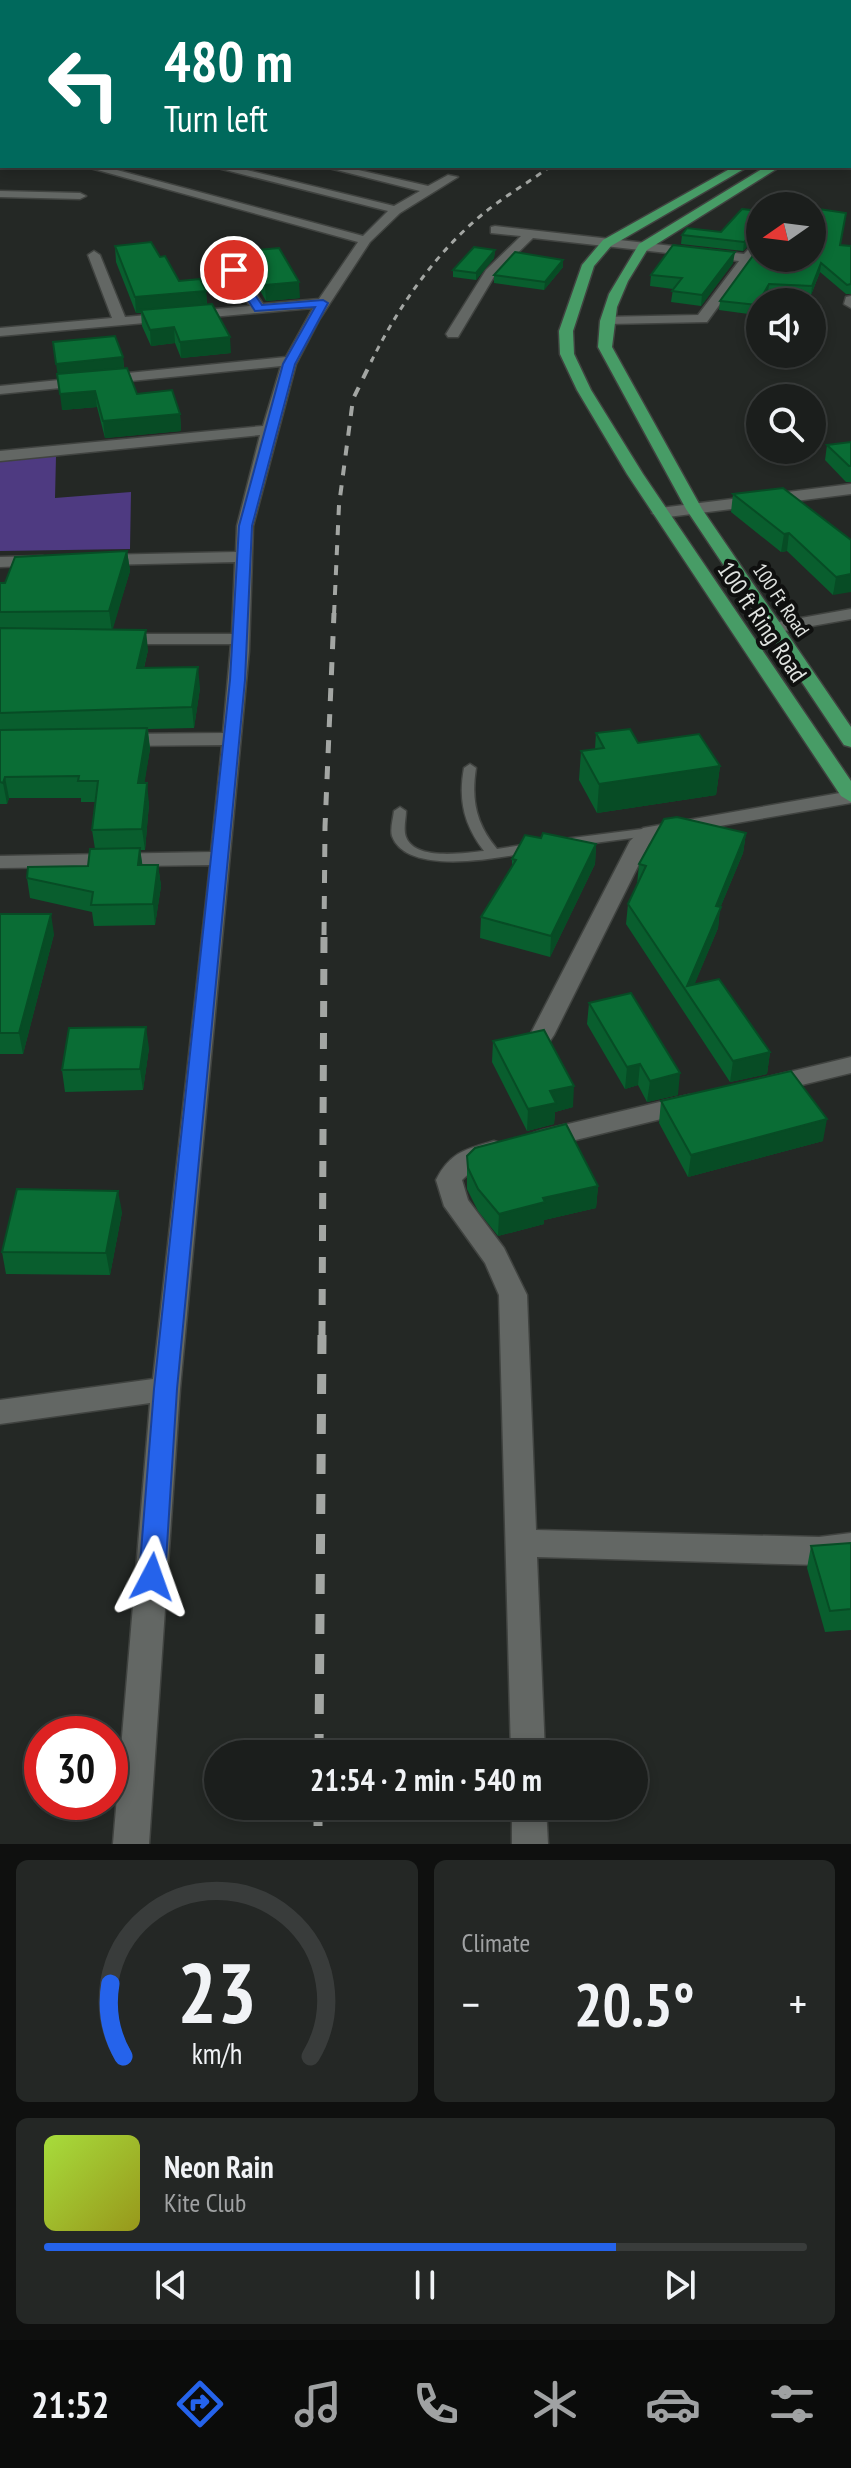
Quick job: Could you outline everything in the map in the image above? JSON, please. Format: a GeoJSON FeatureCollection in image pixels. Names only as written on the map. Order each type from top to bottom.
{"type":"FeatureCollection","features":[{"type":"Feature","properties":{"kind":"main road"},"geometry":{"type":"LineString","coordinates":[[607,243],[739,168]]}},
{"type":"Feature","properties":{"kind":"main road"},"geometry":{"type":"LineString","coordinates":[[607,320],[628,267],[643,247],[772,168]]}},
{"type":"Feature","properties":{"kind":"main road","name":"100 ft Ring Road"},"geometry":{"type":"LineString","coordinates":[[607,243],[588,265],[566,331],[567,354],[584,390],[660,513],[851,797]]}},
{"type":"Feature","properties":{"kind":"main road","name":"100 Ft Road"},"geometry":{"type":"LineString","coordinates":[[607,320],[603,333],[609,359],[694,509],[773,628],[848,731]]}},
{"type":"Feature","properties":{"kind":"street"},"geometry":{"type":"LineString","coordinates":[[96,168],[365,240]]}},
{"type":"Feature","properties":{"kind":"street"},"geometry":{"type":"LineString","coordinates":[[224,168],[396,210]]}},
{"type":"Feature","properties":{"kind":"street"},"geometry":{"type":"LineString","coordinates":[[335,168],[430,190]]}},
{"type":"Feature","properties":{"kind":"street"},"geometry":{"type":"LineString","coordinates":[[384,168],[414,176],[403,184]]}},
{"type":"Feature","properties":{"kind":"street"},"geometry":{"type":"LineString","coordinates":[[131,1844],[166,1389],[232,739],[245,526],[290,361],[323,303],[365,240],[396,210],[452,177]]}},
{"type":"Feature","properties":{"kind":"street"},"geometry":{"type":"LineString","coordinates":[[0,194],[80,196]]}},
{"type":"Feature","properties":{"kind":"street"},"geometry":{"type":"LineString","coordinates":[[495,230],[746,258]]}},
{"type":"Feature","properties":{"kind":"street"},"geometry":{"type":"LineString","coordinates":[[453,334],[490,273],[529,235]]}},
{"type":"Feature","properties":{"kind":"street"},"geometry":{"type":"LineString","coordinates":[[221,250],[259,309]]}},
{"type":"Feature","properties":{"kind":"street"},"geometry":{"type":"LineString","coordinates":[[94,255],[120,321]]}},
{"type":"Feature","properties":{"kind":"street"},"geometry":{"type":"LineString","coordinates":[[607,320],[702,319],[746,259]]}},
{"type":"Feature","properties":{"kind":"street"},"geometry":{"type":"LineString","coordinates":[[0,332],[323,303]]}},
{"type":"Feature","properties":{"kind":"street"},"geometry":{"type":"LineString","coordinates":[[0,390],[290,361]]}},
{"type":"Feature","properties":{"kind":"street"},"geometry":{"type":"LineString","coordinates":[[0,456],[269,430]]}},
{"type":"Feature","properties":{"kind":"street"},"geometry":{"type":"LineString","coordinates":[[660,513],[851,489]]}},
{"type":"Feature","properties":{"kind":"street"},"geometry":{"type":"LineString","coordinates":[[0,562],[244,557]]}},
{"type":"Feature","properties":{"kind":"street"},"geometry":{"type":"LineString","coordinates":[[773,628],[851,614]]}},
{"type":"Feature","properties":{"kind":"street"},"geometry":{"type":"LineString","coordinates":[[96,640],[239,639]]}},
{"type":"Feature","properties":{"kind":"street"},"geometry":{"type":"LineString","coordinates":[[108,740],[232,739]]}},
{"type":"Feature","properties":{"kind":"street"},"geometry":{"type":"LineString","coordinates":[[542,1035],[640,841],[650,832],[851,797]]}},
{"type":"Feature","properties":{"kind":"street"},"geometry":{"type":"LineString","coordinates":[[0,862],[221,858]]}},
{"type":"Feature","properties":{"kind":"street"},"geometry":{"type":"LineString","coordinates":[[743,1091],[851,1065]]}},
{"type":"Feature","properties":{"kind":"street"},"geometry":{"type":"LineString","coordinates":[[528,1740],[513,1295],[506,1275],[491,1250],[451,1200],[449,1183],[455,1170],[467,1157],[713,1098]]}},
{"type":"Feature","properties":{"kind":"street"},"geometry":{"type":"LineString","coordinates":[[0,1412],[166,1389]]}},
{"type":"Feature","properties":{"kind":"street"},"geometry":{"type":"LineString","coordinates":[[523,1543],[819,1551],[851,1547]]}},
{"type":"Feature","properties":{"kind":"street"},"geometry":{"type":"LineString","coordinates":[[529,1820],[530,1844]]}},
{"type":"Feature","properties":{"kind":"lane"},"geometry":{"type":"LineString","coordinates":[[470,768],[465,792],[468,815],[476,834],[492,852]]}},
{"type":"Feature","properties":{"kind":"lane"},"geometry":{"type":"LineString","coordinates":[[400,811],[399,836],[407,850],[424,857],[447,858],[650,832]]}},
{"type":"Feature","properties":{"kind":"shaded area"},"geometry":{"type":"Polygon","coordinates":[[[56,456],[55,498],[131,492],[130,549],[0,551],[0,461],[56,456]]]}},
{"type":"Feature","properties":{"kind":"building"},"geometry":{"type":"Polygon","coordinates":[[[742,209],[746,209],[744,242],[682,235],[687,228],[721,232],[742,209]]]}},
{"type":"Feature","properties":{"kind":"building"},"geometry":{"type":"Polygon","coordinates":[[[826,210],[846,213],[840,245],[851,246],[851,284],[847,285],[826,267],[826,210]]]}},
{"type":"Feature","properties":{"kind":"building"},"geometry":{"type":"Polygon","coordinates":[[[151,242],[160,257],[165,256],[179,281],[200,279],[206,291],[135,297],[115,246],[151,242]]]}},
{"type":"Feature","properties":{"kind":"building"},"geometry":{"type":"Polygon","coordinates":[[[673,245],[735,252],[702,295],[672,291],[682,278],[651,275],[673,245]]]}},
{"type":"Feature","properties":{"kind":"building"},"geometry":{"type":"Polygon","coordinates":[[[474,247],[495,250],[476,273],[453,270],[474,247]]]}},
{"type":"Feature","properties":{"kind":"building"},"geometry":{"type":"Polygon","coordinates":[[[279,248],[299,282],[265,285],[245,251],[279,248]]]}},
{"type":"Feature","properties":{"kind":"building"},"geometry":{"type":"Polygon","coordinates":[[[515,252],[563,260],[545,282],[494,275],[515,252]]]}},
{"type":"Feature","properties":{"kind":"building"},"geometry":{"type":"Polygon","coordinates":[[[746,265],[746,272],[817,272],[812,286],[769,284],[767,288],[746,288],[746,304],[720,301],[746,265]]]}},
{"type":"Feature","properties":{"kind":"building"},"geometry":{"type":"Polygon","coordinates":[[[212,304],[230,337],[180,342],[174,327],[150,330],[141,310],[212,304]]]}},
{"type":"Feature","properties":{"kind":"building"},"geometry":{"type":"Polygon","coordinates":[[[115,336],[123,357],[56,364],[53,342],[115,336]]]}},
{"type":"Feature","properties":{"kind":"building"},"geometry":{"type":"Polygon","coordinates":[[[127,368],[137,394],[172,390],[180,414],[103,421],[95,391],[60,394],[57,374],[127,368]]]}},
{"type":"Feature","properties":{"kind":"building"},"geometry":{"type":"Polygon","coordinates":[[[851,442],[851,466],[827,445],[851,442]]]}},
{"type":"Feature","properties":{"kind":"building"},"geometry":{"type":"Polygon","coordinates":[[[783,488],[851,540],[851,574],[836,577],[789,533],[784,534],[733,494],[783,488]]]}},
{"type":"Feature","properties":{"kind":"building"},"geometry":{"type":"Polygon","coordinates":[[[127,551],[109,611],[0,612],[0,583],[5,583],[15,557],[127,551]]]}},
{"type":"Feature","properties":{"kind":"building"},"geometry":{"type":"Polygon","coordinates":[[[0,628],[146,630],[137,668],[198,667],[192,707],[0,713],[0,628]]]}},
{"type":"Feature","properties":{"kind":"building"},"geometry":{"type":"Polygon","coordinates":[[[147,728],[138,783],[147,783],[142,829],[92,830],[98,781],[78,781],[79,776],[5,777],[3,783],[0,782],[0,730],[147,728]]]}},
{"type":"Feature","properties":{"kind":"building"},"geometry":{"type":"Polygon","coordinates":[[[630,729],[638,743],[699,734],[720,766],[599,784],[581,751],[604,748],[596,733],[630,729]]]}},
{"type":"Feature","properties":{"kind":"building"},"geometry":{"type":"Polygon","coordinates":[[[677,817],[746,833],[716,906],[721,907],[687,986],[719,979],[770,1052],[733,1061],[628,904],[646,866],[639,864],[664,819],[677,817]]]}},
{"type":"Feature","properties":{"kind":"building"},"geometry":{"type":"Polygon","coordinates":[[[543,833],[596,844],[551,936],[481,917],[516,860],[512,859],[525,835],[541,838],[543,833]]]}},
{"type":"Feature","properties":{"kind":"building"},"geometry":{"type":"Polygon","coordinates":[[[140,848],[138,865],[158,865],[153,904],[91,905],[93,892],[27,878],[28,867],[88,866],[90,849],[140,848]]]}},
{"type":"Feature","properties":{"kind":"building"},"geometry":{"type":"Polygon","coordinates":[[[0,914],[51,914],[19,1033],[0,1033],[0,914]]]}},
{"type":"Feature","properties":{"kind":"building"},"geometry":{"type":"Polygon","coordinates":[[[631,993],[680,1073],[650,1081],[640,1064],[627,1067],[589,1003],[631,993]]]}},
{"type":"Feature","properties":{"kind":"building"},"geometry":{"type":"Polygon","coordinates":[[[146,1027],[140,1069],[62,1070],[69,1028],[146,1027]]]}},
{"type":"Feature","properties":{"kind":"building"},"geometry":{"type":"Polygon","coordinates":[[[544,1030],[574,1086],[550,1091],[556,1103],[528,1109],[493,1041],[544,1030]]]}},
{"type":"Feature","properties":{"kind":"building"},"geometry":{"type":"Polygon","coordinates":[[[791,1071],[827,1119],[691,1155],[661,1101],[791,1071]]]}},
{"type":"Feature","properties":{"kind":"building"},"geometry":{"type":"Polygon","coordinates":[[[566,1124],[598,1186],[543,1198],[545,1202],[499,1214],[478,1189],[468,1168],[467,1156],[475,1148],[566,1124]]]}},
{"type":"Feature","properties":{"kind":"building"},"geometry":{"type":"Polygon","coordinates":[[[17,1189],[118,1191],[106,1253],[2,1252],[17,1189]]]}},
{"type":"Feature","properties":{"kind":"building"},"geometry":{"type":"Polygon","coordinates":[[[851,1543],[851,1609],[830,1611],[811,1546],[851,1543]]]}},
{"type":"Feature","properties":{"kind":"railway"},"geometry":{"type":"LineString","coordinates":[[371,361],[406,301],[450,245],[484,213],[548,168]]}},
{"type":"Feature","properties":{"kind":"railway"},"geometry":{"type":"LineString","coordinates":[[334,615],[339,505],[353,399],[371,361]]}},
{"type":"Feature","properties":{"kind":"railway"},"geometry":{"type":"LineString","coordinates":[[324,935],[334,613]]}},
{"type":"Feature","properties":{"kind":"railway"},"geometry":{"type":"LineString","coordinates":[[322,1337],[324,933]]}},
{"type":"Feature","properties":{"kind":"railway"},"geometry":{"type":"LineString","coordinates":[[319,1740],[322,1335]]}},
{"type":"Feature","properties":{"kind":"railway"},"geometry":{"type":"LineString","coordinates":[[318,1820],[318,1844]]}},
{"type":"Feature","properties":{"kind":"route"},"geometry":{"type":"LineString","coordinates":[[152,1577],[166,1389],[238,680],[245,526],[289,364],[323,303],[259,309],[234,270]]}}]}
